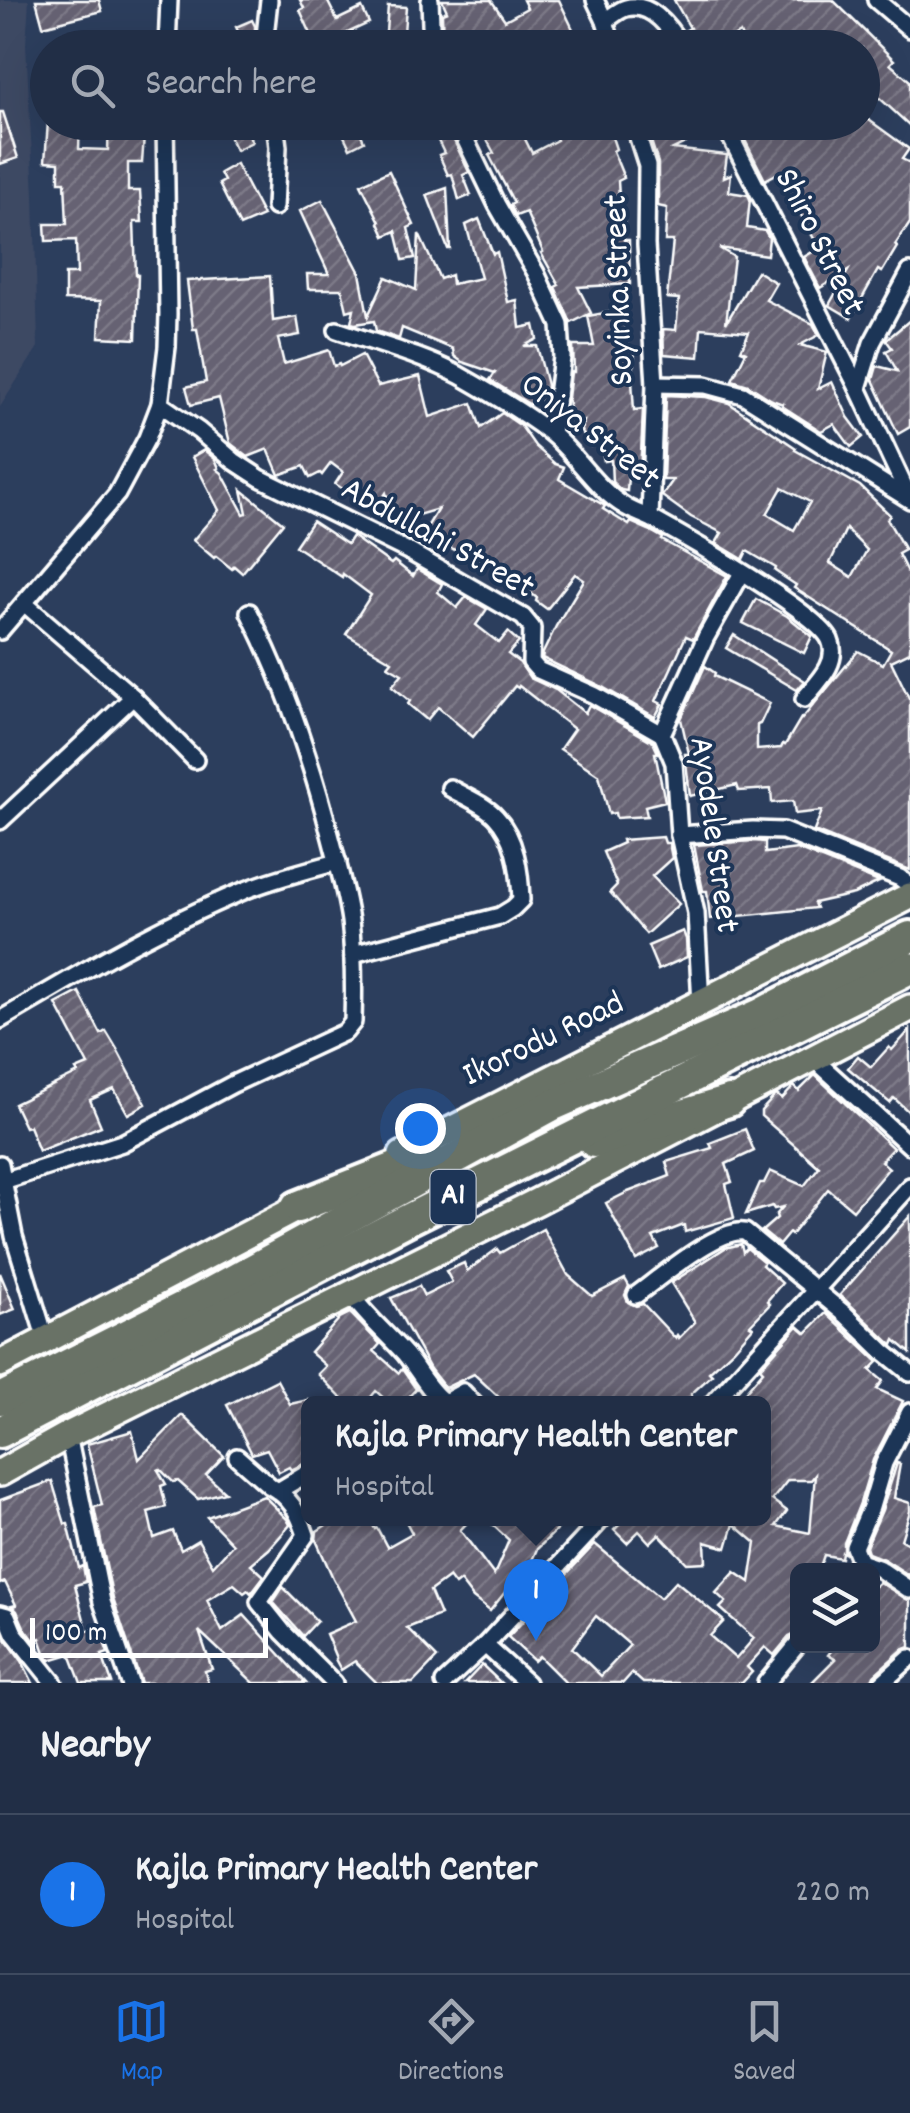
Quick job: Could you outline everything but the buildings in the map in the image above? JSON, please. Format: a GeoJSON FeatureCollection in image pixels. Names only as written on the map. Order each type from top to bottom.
{"type":"FeatureCollection","features":[{"type":"Feature","properties":{"kind":"highway","name":"Ikorodu Road"},"geometry":{"type":"LineString","coordinates":[[0,1399],[200,1298],[551,1106],[759,1016],[910,937]]}},
{"type":"Feature","properties":{"kind":"highway","name":"A1"},"geometry":{"type":"LineString","coordinates":[[0,1432],[515,1166],[910,968]]}},
{"type":"Feature","properties":{"kind":"highway"},"geometry":{"type":"LineString","coordinates":[[515,1166],[729,1101]]}},
{"type":"Feature","properties":{"kind":"highway"},"geometry":{"type":"LineString","coordinates":[[297,1208],[551,1106]]}},
{"type":"Feature","properties":{"kind":"main road","name":"Ikorodu Road"},"geometry":{"type":"LineString","coordinates":[[0,1364],[910,896]]}},
{"type":"Feature","properties":{"kind":"main road"},"geometry":{"type":"LineString","coordinates":[[0,1473],[910,1008]]}},
{"type":"Feature","properties":{"kind":"street"},"geometry":{"type":"LineString","coordinates":[[168,30],[169,0]]}},
{"type":"Feature","properties":{"kind":"street"},"geometry":{"type":"LineString","coordinates":[[266,30],[268,0]]}},
{"type":"Feature","properties":{"kind":"street"},"geometry":{"type":"LineString","coordinates":[[430,0],[431,30]]}},
{"type":"Feature","properties":{"kind":"street"},"geometry":{"type":"LineString","coordinates":[[595,0],[608,30]]}},
{"type":"Feature","properties":{"kind":"street"},"geometry":{"type":"LineString","coordinates":[[876,0],[910,29]]}},
{"type":"Feature","properties":{"kind":"street"},"geometry":{"type":"LineString","coordinates":[[605,21],[627,8],[654,12],[668,30]]}},
{"type":"Feature","properties":{"kind":"street"},"geometry":{"type":"LineString","coordinates":[[0,631],[117,494],[148,438],[160,404],[167,347],[165,140]]}},
{"type":"Feature","properties":{"kind":"street"},"geometry":{"type":"LineString","coordinates":[[275,207],[277,140]]}},
{"type":"Feature","properties":{"kind":"street"},"geometry":{"type":"LineString","coordinates":[[466,140],[560,324],[562,357],[552,434]]}},
{"type":"Feature","properties":{"kind":"street","name":"Soyinka Street"},"geometry":{"type":"LineString","coordinates":[[639,140],[648,166],[646,245],[656,384],[650,518]]}},
{"type":"Feature","properties":{"kind":"street","name":"Shiro Street"},"geometry":{"type":"LineString","coordinates":[[732,140],[910,499]]}},
{"type":"Feature","properties":{"kind":"street"},"geometry":{"type":"LineString","coordinates":[[858,388],[872,343],[910,272]]}},
{"type":"Feature","properties":{"kind":"street","name":"Oniya Street"},"geometry":{"type":"LineString","coordinates":[[336,330],[460,376],[552,434],[604,490],[627,508],[742,573],[808,618],[829,637],[832,646],[831,661],[824,675],[804,699]]}},
{"type":"Feature","properties":{"kind":"street"},"geometry":{"type":"LineString","coordinates":[[656,384],[706,385],[743,395],[910,499]]}},
{"type":"Feature","properties":{"kind":"street","name":"Abdullahi Street"},"geometry":{"type":"LineString","coordinates":[[160,404],[260,478],[408,551],[523,617],[532,628],[531,662],[538,670],[594,695],[662,734]]}},
{"type":"Feature","properties":{"kind":"street","name":"Ayodele Street"},"geometry":{"type":"LineString","coordinates":[[701,1004],[696,913],[678,835],[674,762],[662,734],[706,637],[742,573]]}},
{"type":"Feature","properties":{"kind":"street"},"geometry":{"type":"LineString","coordinates":[[24,604],[132,696],[196,760]]}},
{"type":"Feature","properties":{"kind":"street"},"geometry":{"type":"LineString","coordinates":[[46,1340],[14,1236],[2,1172],[122,1143],[217,1092],[345,1032],[353,1022],[350,921],[338,862],[302,740],[270,654],[249,612]]}},
{"type":"Feature","properties":{"kind":"street"},"geometry":{"type":"LineString","coordinates":[[0,820],[132,696]]}},
{"type":"Feature","properties":{"kind":"street"},"geometry":{"type":"LineString","coordinates":[[353,954],[500,916],[521,900],[516,858],[498,818],[450,788]]}},
{"type":"Feature","properties":{"kind":"street"},"geometry":{"type":"LineString","coordinates":[[678,835],[784,831],[900,878],[910,886]]}},
{"type":"Feature","properties":{"kind":"street"},"geometry":{"type":"LineString","coordinates":[[0,1020],[158,930],[242,892],[338,862]]}},
{"type":"Feature","properties":{"kind":"street"},"geometry":{"type":"LineString","coordinates":[[814,1059],[910,1146]]}},
{"type":"Feature","properties":{"kind":"street"},"geometry":{"type":"LineString","coordinates":[[719,1396],[910,1186]]}},
{"type":"Feature","properties":{"kind":"street"},"geometry":{"type":"LineString","coordinates":[[636,1295],[699,1248],[736,1230],[744,1232],[817,1290],[910,1373]]}},
{"type":"Feature","properties":{"kind":"street"},"geometry":{"type":"LineString","coordinates":[[352,1295],[426,1380],[434,1396]]}},
{"type":"Feature","properties":{"kind":"street"},"geometry":{"type":"LineString","coordinates":[[857,1563],[854,1547],[884,1463],[910,1412]]}},
{"type":"Feature","properties":{"kind":"street"},"geometry":{"type":"LineString","coordinates":[[68,1435],[102,1602],[130,1683]]}},
{"type":"Feature","properties":{"kind":"street"},"geometry":{"type":"LineString","coordinates":[[237,1457],[286,1497],[301,1518]]}},
{"type":"Feature","properties":{"kind":"street"},"geometry":{"type":"LineString","coordinates":[[278,1491],[301,1477]]}},
{"type":"Feature","properties":{"kind":"street"},"geometry":{"type":"LineString","coordinates":[[303,1526],[306,1535],[259,1602],[334,1683]]}},
{"type":"Feature","properties":{"kind":"street"},"geometry":{"type":"LineString","coordinates":[[444,1683],[485,1646],[594,1526]]}},
{"type":"Feature","properties":{"kind":"street"},"geometry":{"type":"LineString","coordinates":[[880,1569],[910,1590]]}},
{"type":"Feature","properties":{"kind":"street"},"geometry":{"type":"LineString","coordinates":[[0,1614],[7,1616],[14,1633],[54,1683]]}},
{"type":"Feature","properties":{"kind":"street"},"geometry":{"type":"LineString","coordinates":[[485,1646],[527,1683]]}},
{"type":"Feature","properties":{"kind":"street"},"geometry":{"type":"LineString","coordinates":[[766,1683],[791,1653]]}},
{"type":"Feature","properties":{"kind":"street"},"geometry":{"type":"LineString","coordinates":[[882,1683],[910,1658]]}},
{"type":"Feature","properties":{"kind":"shaded area"},"geometry":{"type":"Polygon","coordinates":[[[0,0],[29,0],[26,44],[38,347],[0,407],[0,0]]]}},
{"type":"Feature","properties":{"kind":"place","name":"Kajla Primary Health Center"},"geometry":{"type":"Point","coordinates":[536,1641]}}]}
